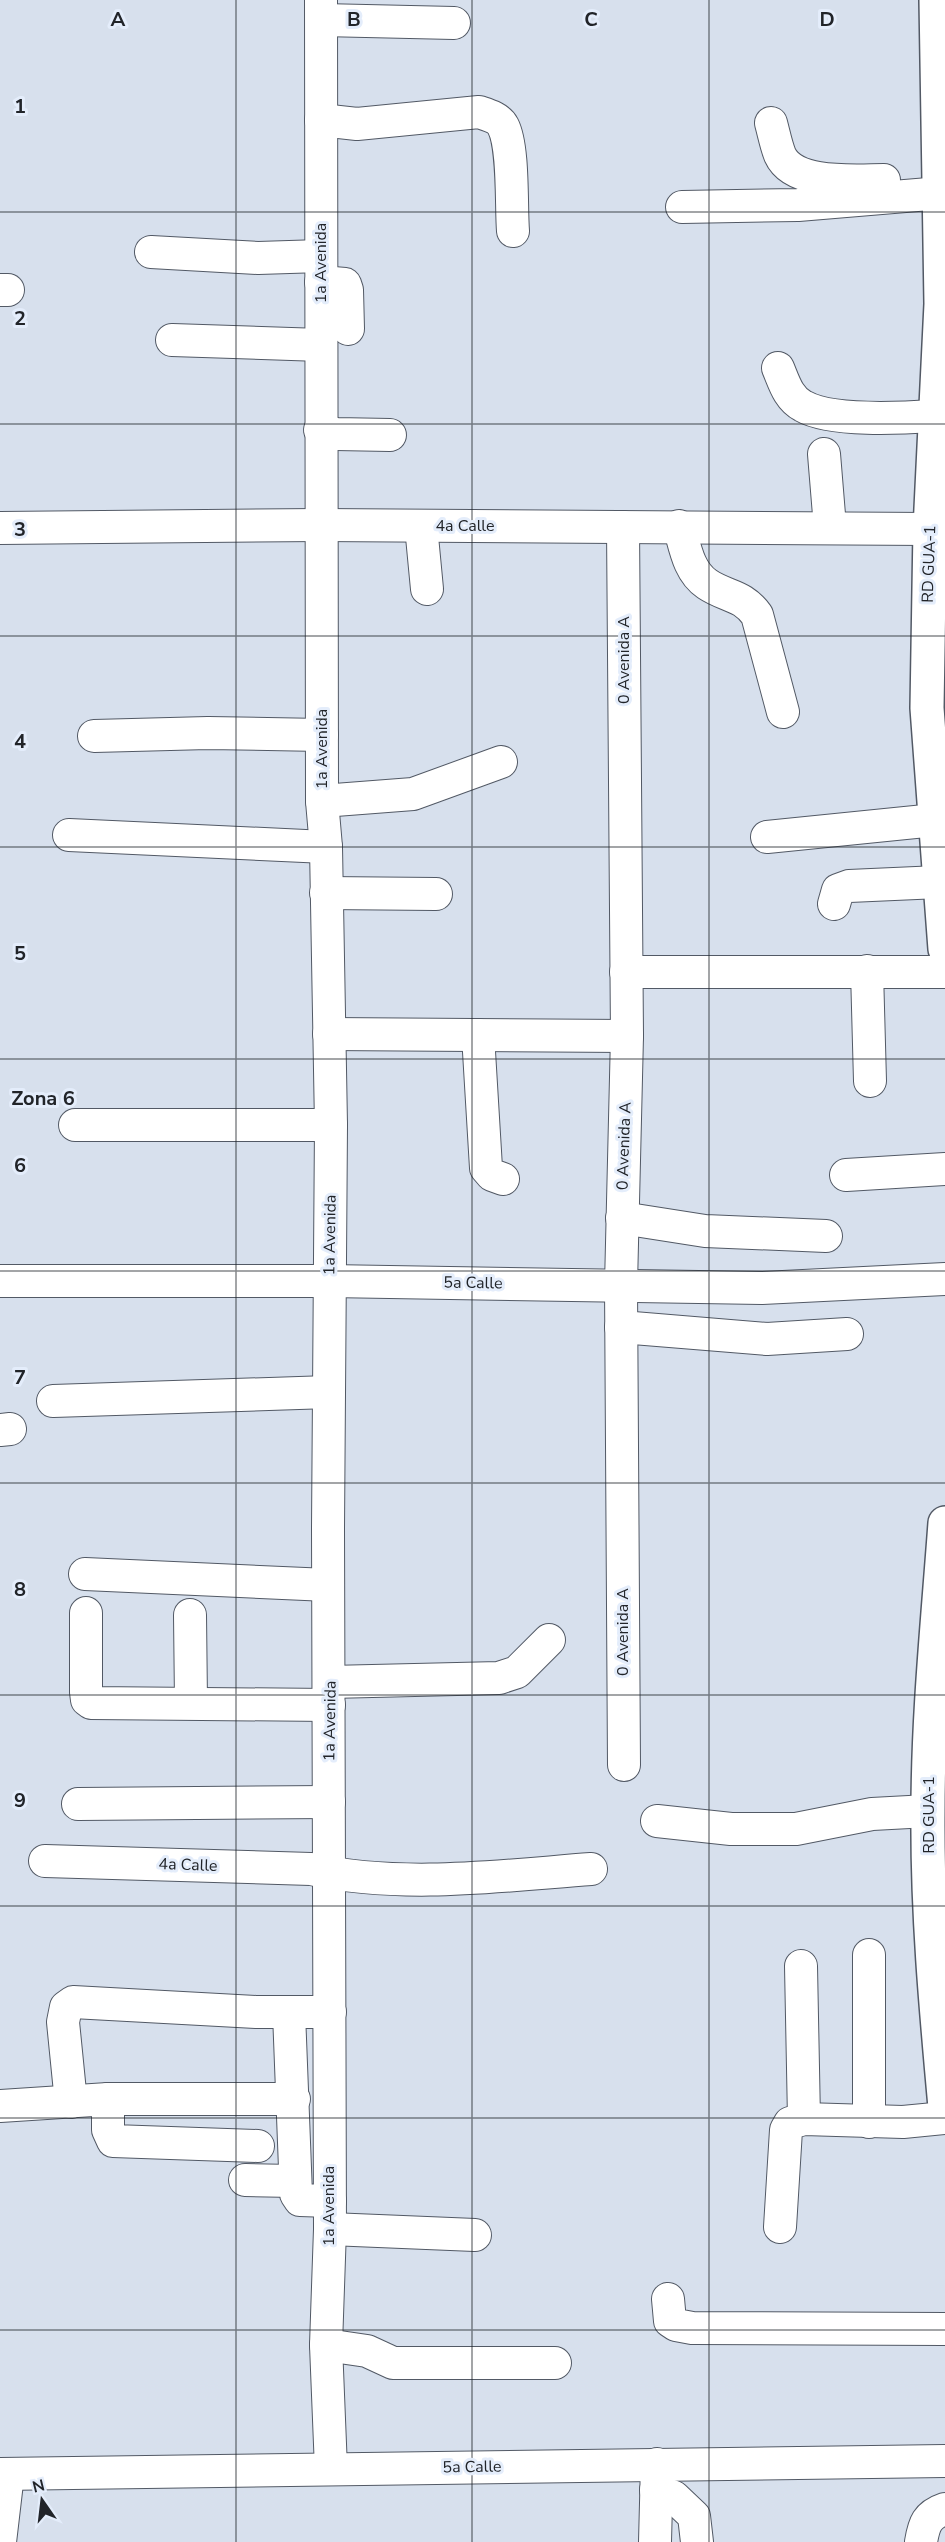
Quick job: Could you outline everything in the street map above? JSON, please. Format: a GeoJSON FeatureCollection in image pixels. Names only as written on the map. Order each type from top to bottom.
{"type":"FeatureCollection","features":[{"type":"Feature","properties":{"kind":"main road","name":"RD GUA-1"},"geometry":{"type":"LineString","coordinates":[[936,0],[941,184],[941,304],[930,529],[927,708],[945,948]]}},
{"type":"Feature","properties":{"kind":"main road","name":"RD GUA-1"},"geometry":{"type":"LineString","coordinates":[[945,1523],[931,1689],[928,1811],[928,1883],[945,2107]]}},
{"type":"Feature","properties":{"kind":"street"},"geometry":{"type":"LineString","coordinates":[[321,10],[454,23]]}},
{"type":"Feature","properties":{"kind":"street","name":"1a Avenida"},"geometry":{"type":"LineString","coordinates":[[321,10],[322,801],[326,847],[331,1125],[328,1586],[330,2215],[326,2345],[331,2469]]}},
{"type":"Feature","properties":{"kind":"street"},"geometry":{"type":"LineString","coordinates":[[321,120],[357,124],[479,112],[491,116],[503,125],[508,146],[513,231]]}},
{"type":"Feature","properties":{"kind":"street"},"geometry":{"type":"LineString","coordinates":[[771,123],[781,157],[795,172],[811,177],[941,184]]}},
{"type":"Feature","properties":{"kind":"street"},"geometry":{"type":"LineString","coordinates":[[682,207],[798,205],[941,184]]}},
{"type":"Feature","properties":{"kind":"street"},"geometry":{"type":"LineString","coordinates":[[151,252],[258,258],[321,269],[345,284],[348,329]]}},
{"type":"Feature","properties":{"kind":"street"},"geometry":{"type":"LineString","coordinates":[[172,340],[321,345]]}},
{"type":"Feature","properties":{"kind":"street"},"geometry":{"type":"LineString","coordinates":[[778,368],[789,395],[803,407],[830,414],[895,418],[934,416]]}},
{"type":"Feature","properties":{"kind":"street"},"geometry":{"type":"LineString","coordinates":[[320,430],[336,434],[390,435]]}},
{"type":"Feature","properties":{"kind":"street"},"geometry":{"type":"LineString","coordinates":[[824,454],[830,527]]}},
{"type":"Feature","properties":{"kind":"street"},"geometry":{"type":"LineString","coordinates":[[421,525],[427,588]]}},
{"type":"Feature","properties":{"kind":"street","name":"4a Calle"},"geometry":{"type":"LineString","coordinates":[[0,528],[421,525],[930,529]]}},
{"type":"Feature","properties":{"kind":"street"},"geometry":{"type":"LineString","coordinates":[[679,526],[687,557],[697,575],[708,585],[749,604],[757,615],[783,712]]}},
{"type":"Feature","properties":{"kind":"street","name":"0 Avenida A"},"geometry":{"type":"LineString","coordinates":[[622,527],[627,1036],[621,1285],[624,1765]]}},
{"type":"Feature","properties":{"kind":"street"},"geometry":{"type":"LineString","coordinates":[[94,736],[208,733],[322,735]]}},
{"type":"Feature","properties":{"kind":"street"},"geometry":{"type":"LineString","coordinates":[[322,801],[413,794],[501,762]]}},
{"type":"Feature","properties":{"kind":"street"},"geometry":{"type":"LineString","coordinates":[[767,837],[934,820]]}},
{"type":"Feature","properties":{"kind":"street"},"geometry":{"type":"LineString","coordinates":[[69,836],[326,847]]}},
{"type":"Feature","properties":{"kind":"street"},"geometry":{"type":"LineString","coordinates":[[834,904],[838,890],[849,886],[939,882]]}},
{"type":"Feature","properties":{"kind":"street"},"geometry":{"type":"LineString","coordinates":[[326,893],[436,894]]}},
{"type":"Feature","properties":{"kind":"street"},"geometry":{"type":"LineString","coordinates":[[867,971],[870,1081]]}},
{"type":"Feature","properties":{"kind":"street"},"geometry":{"type":"LineString","coordinates":[[626,972],[945,972]]}},
{"type":"Feature","properties":{"kind":"street"},"geometry":{"type":"LineString","coordinates":[[329,1034],[627,1036]]}},
{"type":"Feature","properties":{"kind":"street"},"geometry":{"type":"LineString","coordinates":[[478,1035],[486,1168],[492,1175],[503,1179]]}},
{"type":"Feature","properties":{"kind":"street"},"geometry":{"type":"LineString","coordinates":[[75,1125],[331,1125]]}},
{"type":"Feature","properties":{"kind":"street"},"geometry":{"type":"LineString","coordinates":[[846,1175],[945,1169]]}},
{"type":"Feature","properties":{"kind":"street"},"geometry":{"type":"LineString","coordinates":[[622,1218],[705,1231],[826,1236]]}},
{"type":"Feature","properties":{"kind":"street","name":"5a Calle"},"geometry":{"type":"LineString","coordinates":[[0,1281],[329,1281],[762,1287],[945,1279]]}},
{"type":"Feature","properties":{"kind":"street"},"geometry":{"type":"LineString","coordinates":[[621,1327],[767,1339],[847,1334]]}},
{"type":"Feature","properties":{"kind":"street"},"geometry":{"type":"LineString","coordinates":[[53,1401],[329,1392]]}},
{"type":"Feature","properties":{"kind":"street"},"geometry":{"type":"LineString","coordinates":[[85,1574],[328,1586]]}},
{"type":"Feature","properties":{"kind":"street"},"geometry":{"type":"LineString","coordinates":[[86,1613],[87,1700],[91,1703],[191,1702],[330,1694],[499,1678],[517,1672],[549,1640]]}},
{"type":"Feature","properties":{"kind":"street"},"geometry":{"type":"LineString","coordinates":[[190,1615],[191,1702]]}},
{"type":"Feature","properties":{"kind":"street"},"geometry":{"type":"LineString","coordinates":[[78,1804],[329,1802]]}},
{"type":"Feature","properties":{"kind":"street"},"geometry":{"type":"LineString","coordinates":[[657,1821],[731,1829],[796,1829],[873,1814],[928,1811]]}},
{"type":"Feature","properties":{"kind":"street","name":"4a Calle"},"geometry":{"type":"LineString","coordinates":[[45,1861],[311,1869],[329,1873],[406,1880],[591,1869]]}},
{"type":"Feature","properties":{"kind":"street"},"geometry":{"type":"LineString","coordinates":[[869,1955],[869,2122]]}},
{"type":"Feature","properties":{"kind":"street"},"geometry":{"type":"LineString","coordinates":[[801,1966],[804,2119]]}},
{"type":"Feature","properties":{"kind":"street"},"geometry":{"type":"LineString","coordinates":[[71,2102],[63,2022],[66,2007],[73,2002],[289,2013],[330,2012]]}},
{"type":"Feature","properties":{"kind":"street"},"geometry":{"type":"LineString","coordinates":[[289,2013],[294,2099],[294,2181],[300,2200],[330,2215],[475,2235]]}},
{"type":"Feature","properties":{"kind":"street"},"geometry":{"type":"LineString","coordinates":[[0,2106],[108,2099],[294,2099]]}},
{"type":"Feature","properties":{"kind":"street"},"geometry":{"type":"LineString","coordinates":[[108,2099],[108,2130],[113,2141],[258,2146]]}},
{"type":"Feature","properties":{"kind":"street"},"geometry":{"type":"LineString","coordinates":[[780,2227],[786,2130],[790,2124],[804,2119],[869,2122],[945,2118]]}},
{"type":"Feature","properties":{"kind":"street"},"geometry":{"type":"LineString","coordinates":[[245,2180],[294,2181]]}},
{"type":"Feature","properties":{"kind":"street"},"geometry":{"type":"LineString","coordinates":[[668,2299],[670,2321],[676,2325],[692,2328],[945,2329]]}},
{"type":"Feature","properties":{"kind":"street"},"geometry":{"type":"LineString","coordinates":[[326,2345],[368,2351],[393,2363],[555,2363]]}},
{"type":"Feature","properties":{"kind":"street","name":"5a Calle"},"geometry":{"type":"LineString","coordinates":[[4,2474],[331,2469],[657,2477],[945,2461]]}},
{"type":"Feature","properties":{"kind":"street"},"geometry":{"type":"LineString","coordinates":[[0,2542],[4,2474]]}},
{"type":"Feature","properties":{"kind":"street"},"geometry":{"type":"LineString","coordinates":[[656,2542],[657,2477]]}},
{"type":"Feature","properties":{"kind":"street"},"geometry":{"type":"LineString","coordinates":[[657,2477],[694,2516],[697,2542]]}},
{"type":"Feature","properties":{"kind":"street"},"geometry":{"type":"LineString","coordinates":[[921,2542],[924,2524],[930,2516],[945,2509]]}},
{"type":"Feature","properties":{"kind":"district","name":"Zona 6"},"geometry":{"type":"Point","coordinates":[43,1098]}}]}
